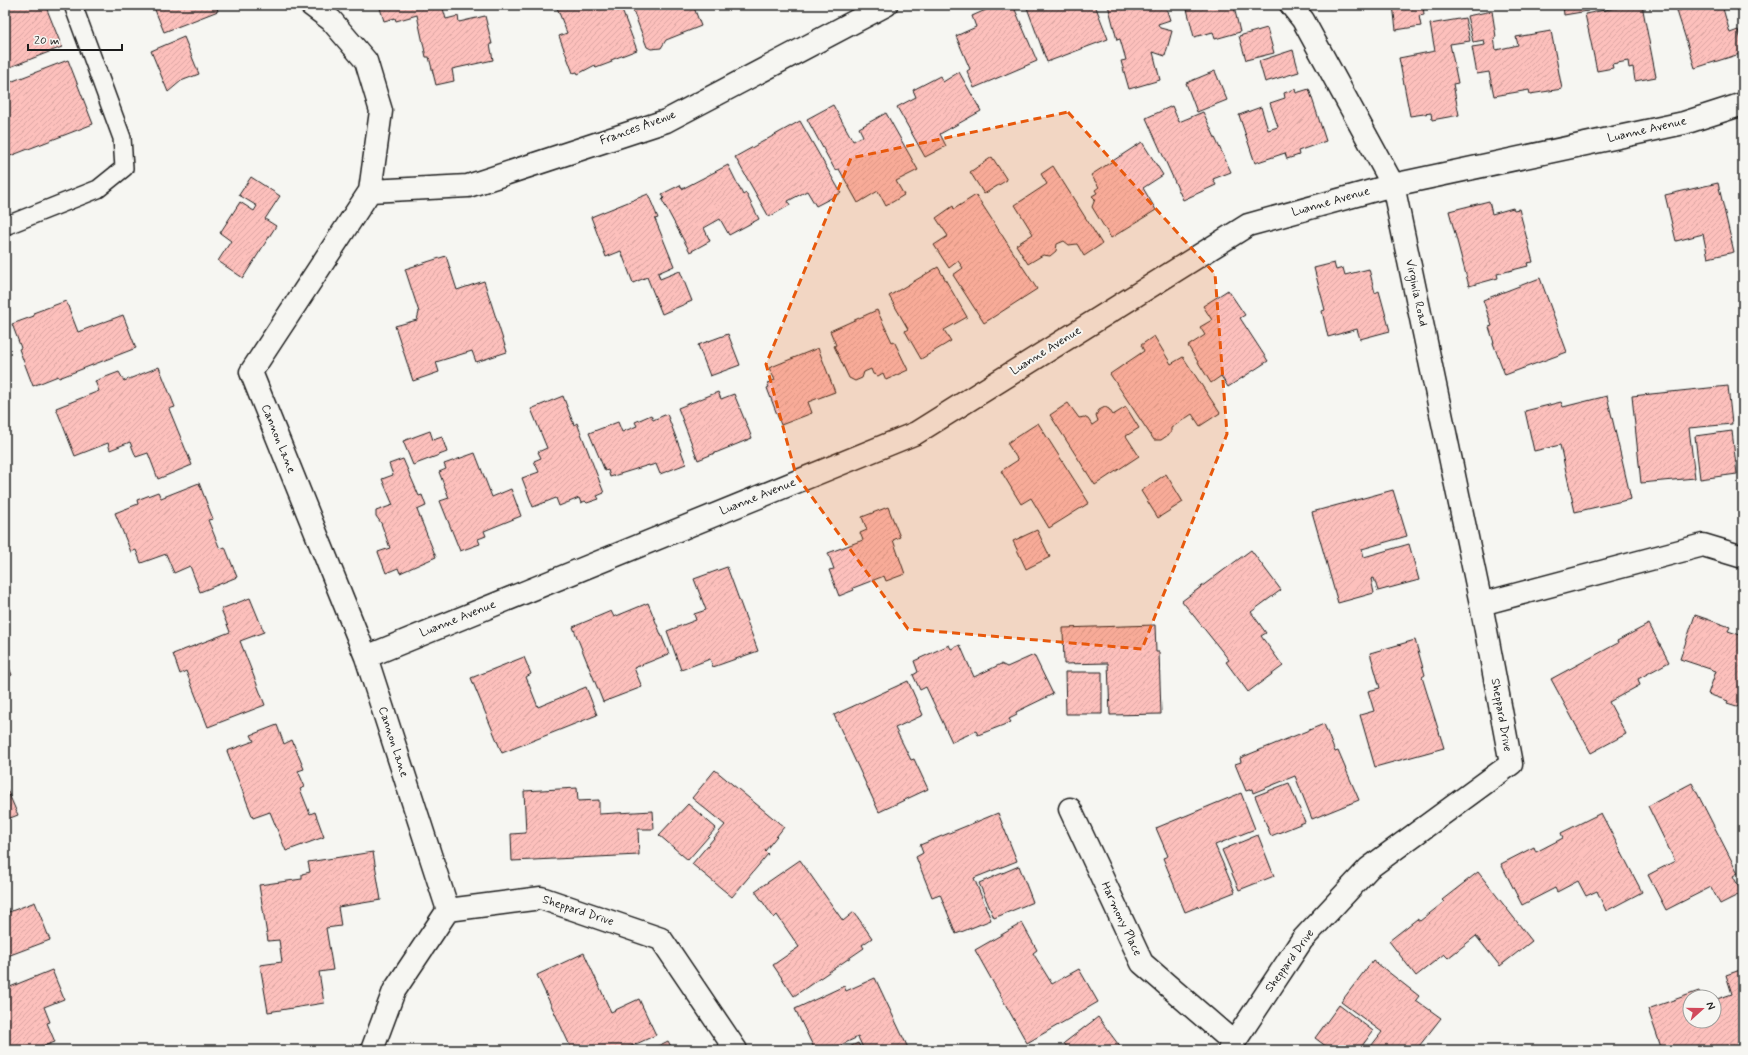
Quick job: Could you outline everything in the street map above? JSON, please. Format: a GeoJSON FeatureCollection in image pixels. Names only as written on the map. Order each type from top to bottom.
{"type":"FeatureCollection","features":[{"type":"Feature","properties":{"kind":"street","name":"Cannon Lane"},"geometry":{"type":"LineString","coordinates":[[311,5],[331,20],[366,61],[381,110],[370,191],[251,372],[366,657],[448,910]]}},
{"type":"Feature","properties":{"kind":"street","name":"Frances Avenue"},"geometry":{"type":"LineString","coordinates":[[370,191],[468,186],[666,121],[886,5]]}},
{"type":"Feature","properties":{"kind":"street","name":"Virginia Road"},"geometry":{"type":"LineString","coordinates":[[1291,5],[1303,20],[1394,185],[1481,604]]}},
{"type":"Feature","properties":{"kind":"street","name":"Luanne Avenue"},"geometry":{"type":"LineString","coordinates":[[366,657],[916,433],[1248,225],[1394,185],[1684,123],[1743,104]]}},
{"type":"Feature","properties":{"kind":"street"},"geometry":{"type":"LineString","coordinates":[[1481,604],[1703,545],[1743,557]]}},
{"type":"Feature","properties":{"kind":"street","name":"Sheppard Drive"},"geometry":{"type":"LineString","coordinates":[[1231,1046],[1302,940],[1369,868],[1510,764],[1481,604]]}},
{"type":"Feature","properties":{"kind":"street","name":"Harmony Place"},"geometry":{"type":"LineString","coordinates":[[1070,809],[1142,963],[1231,1046]]}},
{"type":"Feature","properties":{"kind":"street","name":"Sheppard Drive"},"geometry":{"type":"LineString","coordinates":[[448,910],[542,898],[661,939],[736,1050]]}},
{"type":"Feature","properties":{"kind":"street"},"geometry":{"type":"LineString","coordinates":[[372,1050],[394,991],[448,910]]}},
{"type":"Feature","properties":{"kind":"lane"},"geometry":{"type":"LineString","coordinates":[[5,226],[98,189],[124,168],[122,138],[73,5]]}},
{"type":"Feature","properties":{"kind":"highlighted area"},"geometry":{"type":"Polygon","coordinates":[[[1068,112],[1215,274],[1227,434],[1142,649],[908,629],[796,475],[766,364],[851,158],[1068,112]]]}},
{"type":"Feature","properties":{"kind":"building"},"geometry":{"type":"Polygon","coordinates":[[[5,5],[51,5],[46,7],[62,47],[5,69],[5,5]]]}},
{"type":"Feature","properties":{"kind":"building"},"geometry":{"type":"Polygon","coordinates":[[[153,5],[216,5],[218,11],[164,32],[153,5]]]}},
{"type":"Feature","properties":{"kind":"building"},"geometry":{"type":"Polygon","coordinates":[[[379,5],[442,5],[446,19],[458,16],[459,22],[485,16],[492,44],[490,44],[493,60],[452,69],[454,81],[436,85],[429,57],[426,57],[417,15],[396,21],[395,18],[384,21],[379,5]]]}},
{"type":"Feature","properties":{"kind":"building"},"geometry":{"type":"Polygon","coordinates":[[[556,5],[620,5],[637,50],[611,60],[612,62],[596,68],[595,65],[578,74],[577,72],[573,73],[559,36],[567,33],[556,5]]]}},
{"type":"Feature","properties":{"kind":"building"},"geometry":{"type":"Polygon","coordinates":[[[631,5],[693,5],[701,26],[666,40],[661,48],[651,49],[647,47],[631,5]]]}},
{"type":"Feature","properties":{"kind":"building"},"geometry":{"type":"Polygon","coordinates":[[[997,5],[1013,5],[1037,61],[974,88],[967,71],[970,69],[956,36],[976,27],[972,16],[997,5]]]}},
{"type":"Feature","properties":{"kind":"building"},"geometry":{"type":"Polygon","coordinates":[[[1026,5],[1067,5],[1068,8],[1076,5],[1095,5],[1108,39],[1047,62],[1026,5]]]}},
{"type":"Feature","properties":{"kind":"building"},"geometry":{"type":"Polygon","coordinates":[[[1108,5],[1165,5],[1170,20],[1158,24],[1160,28],[1172,31],[1165,56],[1153,52],[1160,80],[1129,89],[1121,61],[1126,60],[1120,39],[1117,40],[1108,5]]]}},
{"type":"Feature","properties":{"kind":"building"},"geometry":{"type":"Polygon","coordinates":[[[1186,5],[1232,5],[1234,7],[1240,32],[1215,39],[1213,32],[1194,37],[1186,5]]]}},
{"type":"Feature","properties":{"kind":"building"},"geometry":{"type":"Polygon","coordinates":[[[1393,5],[1423,5],[1424,15],[1419,16],[1421,26],[1396,30],[1393,5]]]}},
{"type":"Feature","properties":{"kind":"building"},"geometry":{"type":"Polygon","coordinates":[[[1563,5],[1597,5],[1587,6],[1588,11],[1564,15],[1563,5]]]}},
{"type":"Feature","properties":{"kind":"building"},"geometry":{"type":"Polygon","coordinates":[[[1630,5],[1642,5],[1656,77],[1635,81],[1633,67],[1629,68],[1628,61],[1612,64],[1613,68],[1597,71],[1585,14],[1630,5]]]}},
{"type":"Feature","properties":{"kind":"building"},"geometry":{"type":"Polygon","coordinates":[[[1694,5],[1722,5],[1730,33],[1738,30],[1743,46],[1743,53],[1695,68],[1677,11],[1694,5]]]}},
{"type":"Feature","properties":{"kind":"building"},"geometry":{"type":"Polygon","coordinates":[[[1492,11],[1496,37],[1494,38],[1496,50],[1518,45],[1516,37],[1551,31],[1562,89],[1530,94],[1529,90],[1494,96],[1489,72],[1477,74],[1472,47],[1485,45],[1484,40],[1473,42],[1467,16],[1492,11]]]}},
{"type":"Feature","properties":{"kind":"building"},"geometry":{"type":"Polygon","coordinates":[[[1465,18],[1470,41],[1450,44],[1458,83],[1453,84],[1459,115],[1432,120],[1431,113],[1410,116],[1399,58],[1435,51],[1430,24],[1465,18]]]}},
{"type":"Feature","properties":{"kind":"building"},"geometry":{"type":"Polygon","coordinates":[[[1267,28],[1274,53],[1246,60],[1239,36],[1267,28]]]}},
{"type":"Feature","properties":{"kind":"building"},"geometry":{"type":"Polygon","coordinates":[[[184,37],[199,74],[181,81],[168,92],[151,51],[184,37]]]}},
{"type":"Feature","properties":{"kind":"building"},"geometry":{"type":"Polygon","coordinates":[[[1293,50],[1299,72],[1265,82],[1259,61],[1293,50]]]}},
{"type":"Feature","properties":{"kind":"building"},"geometry":{"type":"Polygon","coordinates":[[[68,60],[93,124],[5,158],[5,84],[68,60]]]}},
{"type":"Feature","properties":{"kind":"building"},"geometry":{"type":"Polygon","coordinates":[[[1215,71],[1227,100],[1197,112],[1186,83],[1215,71]]]}},
{"type":"Feature","properties":{"kind":"building"},"geometry":{"type":"Polygon","coordinates":[[[959,72],[981,111],[940,134],[946,146],[925,157],[897,107],[916,97],[913,90],[940,76],[943,82],[959,72]]]}},
{"type":"Feature","properties":{"kind":"building"},"geometry":{"type":"Polygon","coordinates":[[[1295,89],[1296,93],[1309,89],[1326,141],[1298,151],[1299,155],[1287,159],[1285,153],[1255,163],[1239,115],[1261,107],[1268,130],[1278,127],[1270,103],[1285,98],[1284,93],[1295,89]]]}},
{"type":"Feature","properties":{"kind":"building"},"geometry":{"type":"Polygon","coordinates":[[[833,105],[853,141],[863,136],[859,128],[886,113],[918,170],[896,181],[904,195],[886,206],[878,191],[858,203],[839,169],[835,170],[807,119],[833,105]]]}},
{"type":"Feature","properties":{"kind":"building"},"geometry":{"type":"Polygon","coordinates":[[[1172,106],[1179,122],[1203,112],[1231,172],[1213,179],[1216,185],[1183,200],[1146,118],[1172,106]]]}},
{"type":"Feature","properties":{"kind":"building"},"geometry":{"type":"Polygon","coordinates":[[[800,121],[841,193],[816,206],[807,191],[788,201],[790,205],[769,217],[735,157],[800,121]]]}},
{"type":"Feature","properties":{"kind":"building"},"geometry":{"type":"Polygon","coordinates":[[[1142,142],[1163,175],[1143,188],[1156,210],[1111,238],[1092,207],[1095,199],[1092,196],[1097,193],[1095,190],[1099,187],[1091,175],[1142,142]]]}},
{"type":"Feature","properties":{"kind":"building"},"geometry":{"type":"Polygon","coordinates":[[[992,157],[1007,180],[984,194],[970,172],[992,157]]]}},
{"type":"Feature","properties":{"kind":"building"},"geometry":{"type":"Polygon","coordinates":[[[728,165],[743,195],[746,193],[759,219],[729,235],[720,219],[704,228],[710,241],[690,252],[662,200],[664,198],[662,194],[680,185],[682,189],[728,165]]]}},
{"type":"Feature","properties":{"kind":"building"},"geometry":{"type":"Polygon","coordinates":[[[1053,166],[1102,244],[1084,256],[1077,244],[1069,245],[1064,241],[1057,244],[1056,251],[1050,256],[1043,255],[1028,264],[1016,245],[1033,234],[1015,205],[1047,184],[1041,174],[1053,166]]]}},
{"type":"Feature","properties":{"kind":"building"},"geometry":{"type":"Polygon","coordinates":[[[251,177],[280,196],[265,219],[276,226],[243,278],[218,261],[231,241],[220,233],[240,202],[254,211],[257,206],[239,195],[251,177]]]}},
{"type":"Feature","properties":{"kind":"building"},"geometry":{"type":"Polygon","coordinates":[[[1718,183],[1734,252],[1708,258],[1703,234],[1676,241],[1665,195],[1718,183]]]}},
{"type":"Feature","properties":{"kind":"building"},"geometry":{"type":"Polygon","coordinates":[[[648,194],[658,218],[655,219],[674,266],[658,273],[660,279],[680,271],[692,301],[662,314],[647,277],[633,283],[621,251],[606,257],[591,217],[648,194]]]}},
{"type":"Feature","properties":{"kind":"building"},"geometry":{"type":"Polygon","coordinates":[[[976,195],[1037,289],[984,323],[953,275],[963,268],[958,261],[949,268],[934,245],[948,236],[936,218],[953,206],[954,209],[976,195]]]}},
{"type":"Feature","properties":{"kind":"building"},"geometry":{"type":"Polygon","coordinates":[[[1489,201],[1492,214],[1513,208],[1514,210],[1519,209],[1533,262],[1527,263],[1528,266],[1497,274],[1498,278],[1469,286],[1449,211],[1489,201]]]}},
{"type":"Feature","properties":{"kind":"building"},"geometry":{"type":"Polygon","coordinates":[[[446,256],[457,290],[484,281],[507,352],[476,362],[472,351],[436,362],[439,372],[413,381],[395,326],[417,320],[419,312],[405,269],[446,256]]]}},
{"type":"Feature","properties":{"kind":"building"},"geometry":{"type":"Polygon","coordinates":[[[1334,263],[1336,270],[1343,268],[1345,275],[1369,269],[1375,293],[1379,291],[1390,331],[1360,339],[1357,329],[1328,337],[1322,311],[1325,310],[1314,268],[1334,263]]]}},
{"type":"Feature","properties":{"kind":"building"},"geometry":{"type":"Polygon","coordinates":[[[938,267],[967,317],[944,330],[951,341],[921,359],[905,331],[908,329],[889,296],[938,267]]]}},
{"type":"Feature","properties":{"kind":"building"},"geometry":{"type":"Polygon","coordinates":[[[1540,278],[1567,352],[1505,375],[1493,343],[1489,327],[1492,326],[1483,300],[1540,278]]]}},
{"type":"Feature","properties":{"kind":"building"},"geometry":{"type":"Polygon","coordinates":[[[1228,290],[1245,315],[1240,318],[1268,361],[1228,387],[1221,376],[1211,383],[1188,346],[1205,335],[1200,327],[1212,320],[1203,306],[1228,290]]]}},
{"type":"Feature","properties":{"kind":"building"},"geometry":{"type":"Polygon","coordinates":[[[66,301],[78,332],[123,315],[136,348],[59,378],[58,376],[33,386],[19,349],[21,348],[12,324],[34,316],[33,313],[66,301]]]}},
{"type":"Feature","properties":{"kind":"building"},"geometry":{"type":"Polygon","coordinates":[[[877,310],[892,342],[894,341],[908,370],[886,380],[883,373],[878,376],[873,374],[871,369],[864,372],[862,378],[855,381],[849,378],[834,346],[836,345],[830,331],[877,310]]]}},
{"type":"Feature","properties":{"kind":"building"},"geometry":{"type":"Polygon","coordinates":[[[728,334],[740,365],[710,376],[698,345],[728,334]]]}},
{"type":"Feature","properties":{"kind":"building"},"geometry":{"type":"Polygon","coordinates":[[[1154,336],[1171,364],[1183,357],[1220,413],[1200,426],[1192,414],[1171,428],[1171,433],[1161,440],[1154,440],[1110,374],[1144,351],[1141,345],[1154,336]]]}},
{"type":"Feature","properties":{"kind":"building"},"geometry":{"type":"Polygon","coordinates":[[[818,348],[835,392],[808,402],[812,413],[781,425],[767,388],[769,387],[767,383],[775,380],[769,368],[818,348]]]}},
{"type":"Feature","properties":{"kind":"building"},"geometry":{"type":"Polygon","coordinates":[[[159,367],[175,407],[169,409],[192,465],[158,479],[148,453],[136,457],[130,442],[110,450],[108,443],[75,456],[56,408],[99,391],[95,381],[119,372],[124,381],[159,367]]]}},
{"type":"Feature","properties":{"kind":"building"},"geometry":{"type":"Polygon","coordinates":[[[1728,386],[1732,424],[1689,428],[1695,478],[1641,483],[1632,396],[1728,386]]]}},
{"type":"Feature","properties":{"kind":"building"},"geometry":{"type":"Polygon","coordinates":[[[718,392],[721,399],[734,394],[752,438],[698,460],[678,408],[718,392]]]}},
{"type":"Feature","properties":{"kind":"building"},"geometry":{"type":"Polygon","coordinates":[[[563,396],[574,425],[577,423],[604,493],[597,496],[599,499],[587,503],[585,501],[581,503],[579,498],[559,506],[556,498],[533,507],[522,478],[539,472],[534,461],[541,458],[538,452],[547,448],[531,409],[563,396]]]}},
{"type":"Feature","properties":{"kind":"building"},"geometry":{"type":"Polygon","coordinates":[[[1607,396],[1631,499],[1575,512],[1560,445],[1534,451],[1525,411],[1561,402],[1563,407],[1607,396]]]}},
{"type":"Feature","properties":{"kind":"building"},"geometry":{"type":"Polygon","coordinates":[[[1068,403],[1079,418],[1084,417],[1088,419],[1092,425],[1098,421],[1096,415],[1099,410],[1105,407],[1109,409],[1113,415],[1126,407],[1139,428],[1126,436],[1139,456],[1095,485],[1050,415],[1068,403]]]}},
{"type":"Feature","properties":{"kind":"building"},"geometry":{"type":"Polygon","coordinates":[[[667,414],[686,464],[660,474],[656,464],[610,477],[608,470],[605,471],[589,433],[618,422],[622,432],[637,426],[635,422],[651,415],[653,420],[667,414]]]}},
{"type":"Feature","properties":{"kind":"building"},"geometry":{"type":"Polygon","coordinates":[[[1038,423],[1089,503],[1049,528],[1031,498],[1021,504],[1001,471],[1018,460],[1007,443],[1038,423]]]}},
{"type":"Feature","properties":{"kind":"building"},"geometry":{"type":"Polygon","coordinates":[[[430,431],[433,440],[442,437],[447,452],[413,465],[403,441],[430,431]]]}},
{"type":"Feature","properties":{"kind":"building"},"geometry":{"type":"Polygon","coordinates":[[[1732,431],[1737,474],[1700,479],[1695,436],[1732,431]]]}},
{"type":"Feature","properties":{"kind":"building"},"geometry":{"type":"Polygon","coordinates":[[[475,453],[492,497],[511,489],[521,516],[484,531],[486,536],[478,539],[480,544],[460,551],[440,501],[449,498],[439,472],[446,469],[444,464],[475,453]]]}},
{"type":"Feature","properties":{"kind":"building"},"geometry":{"type":"Polygon","coordinates":[[[403,459],[419,496],[422,495],[426,506],[417,510],[436,557],[400,573],[398,568],[386,573],[378,552],[390,548],[381,523],[376,516],[376,511],[393,505],[382,479],[393,475],[389,464],[403,459]]]}},
{"type":"Feature","properties":{"kind":"building"},"geometry":{"type":"Polygon","coordinates":[[[1166,474],[1183,502],[1158,518],[1141,491],[1166,474]]]}},
{"type":"Feature","properties":{"kind":"building"},"geometry":{"type":"Polygon","coordinates":[[[199,483],[213,519],[208,520],[220,549],[225,547],[237,577],[200,592],[190,566],[174,573],[166,554],[141,563],[136,550],[131,552],[115,513],[138,504],[137,500],[158,492],[161,498],[199,483]]]}},
{"type":"Feature","properties":{"kind":"building"},"geometry":{"type":"Polygon","coordinates":[[[1393,490],[1407,536],[1362,549],[1364,557],[1409,544],[1419,580],[1378,591],[1374,578],[1371,579],[1374,593],[1338,603],[1312,512],[1393,490]]]}},
{"type":"Feature","properties":{"kind":"building"},"geometry":{"type":"Polygon","coordinates":[[[888,507],[900,537],[893,540],[905,574],[886,581],[884,576],[853,588],[854,590],[839,596],[829,570],[834,569],[828,553],[863,540],[860,533],[867,530],[862,517],[888,507]]]}},
{"type":"Feature","properties":{"kind":"building"},"geometry":{"type":"Polygon","coordinates":[[[1037,530],[1050,557],[1026,569],[1013,541],[1037,530]]]}},
{"type":"Feature","properties":{"kind":"building"},"geometry":{"type":"Polygon","coordinates":[[[1251,550],[1281,590],[1251,612],[1266,633],[1261,636],[1283,666],[1248,692],[1226,662],[1229,660],[1182,601],[1251,550]]]}},
{"type":"Feature","properties":{"kind":"building"},"geometry":{"type":"Polygon","coordinates":[[[727,567],[758,651],[713,667],[710,659],[681,670],[667,631],[696,620],[694,614],[706,610],[694,579],[727,567]]]}},
{"type":"Feature","properties":{"kind":"building"},"geometry":{"type":"Polygon","coordinates":[[[250,598],[264,632],[240,641],[265,705],[208,727],[186,671],[180,674],[173,654],[230,632],[221,609],[250,598]]]}},
{"type":"Feature","properties":{"kind":"building"},"geometry":{"type":"Polygon","coordinates":[[[648,603],[669,654],[634,668],[642,687],[603,702],[573,627],[611,611],[614,617],[648,603]]]}},
{"type":"Feature","properties":{"kind":"building"},"geometry":{"type":"Polygon","coordinates":[[[1695,615],[1730,627],[1728,631],[1743,636],[1743,708],[1727,703],[1728,701],[1708,694],[1716,671],[1680,659],[1695,615]]]}},
{"type":"Feature","properties":{"kind":"building"},"geometry":{"type":"Polygon","coordinates":[[[1649,624],[1669,662],[1638,679],[1640,685],[1609,702],[1626,734],[1591,753],[1551,679],[1618,643],[1617,641],[1649,624]]]}},
{"type":"Feature","properties":{"kind":"building"},"geometry":{"type":"Polygon","coordinates":[[[1155,625],[1156,652],[1159,652],[1161,714],[1110,715],[1108,663],[1064,664],[1063,628],[1155,625]]]}},
{"type":"Feature","properties":{"kind":"building"},"geometry":{"type":"Polygon","coordinates":[[[1415,640],[1425,675],[1422,677],[1444,748],[1375,767],[1360,715],[1374,711],[1368,691],[1380,688],[1370,653],[1415,640]]]}},
{"type":"Feature","properties":{"kind":"building"},"geometry":{"type":"Polygon","coordinates":[[[949,645],[951,649],[960,645],[974,677],[1001,664],[1007,667],[1034,655],[1053,694],[1016,712],[1017,715],[1009,719],[1011,722],[978,735],[976,731],[952,742],[926,687],[920,690],[913,675],[918,672],[914,661],[949,645]]]}},
{"type":"Feature","properties":{"kind":"building"},"geometry":{"type":"Polygon","coordinates":[[[524,657],[531,674],[526,677],[538,707],[586,687],[597,715],[502,753],[471,678],[524,657]]]}},
{"type":"Feature","properties":{"kind":"building"},"geometry":{"type":"Polygon","coordinates":[[[5,658],[12,675],[5,678],[5,658]]]}},
{"type":"Feature","properties":{"kind":"building"},"geometry":{"type":"Polygon","coordinates":[[[1065,672],[1102,672],[1102,714],[1066,714],[1065,672]]]}},
{"type":"Feature","properties":{"kind":"building"},"geometry":{"type":"Polygon","coordinates":[[[908,681],[923,715],[895,728],[911,760],[914,759],[928,789],[879,812],[834,715],[908,681]]]}},
{"type":"Feature","properties":{"kind":"building"},"geometry":{"type":"Polygon","coordinates":[[[1324,724],[1335,752],[1338,751],[1359,800],[1312,819],[1295,776],[1253,793],[1252,789],[1246,791],[1235,764],[1241,762],[1240,758],[1324,724]]]}},
{"type":"Feature","properties":{"kind":"building"},"geometry":{"type":"Polygon","coordinates":[[[277,725],[284,744],[292,740],[304,769],[298,771],[305,787],[300,789],[310,814],[315,812],[324,837],[286,851],[270,812],[253,818],[227,751],[254,741],[251,735],[277,725]]]}},
{"type":"Feature","properties":{"kind":"building"},"geometry":{"type":"Polygon","coordinates":[[[715,770],[784,827],[765,851],[768,854],[732,897],[692,864],[725,825],[692,798],[715,770]]]}},
{"type":"Feature","properties":{"kind":"building"},"geometry":{"type":"Polygon","coordinates":[[[1289,783],[1305,822],[1271,836],[1255,796],[1289,783]]]}},
{"type":"Feature","properties":{"kind":"building"},"geometry":{"type":"Polygon","coordinates":[[[1692,783],[1738,873],[1733,876],[1742,893],[1720,904],[1711,887],[1666,910],[1648,875],[1675,861],[1648,806],[1692,783]]]}},
{"type":"Feature","properties":{"kind":"building"},"geometry":{"type":"Polygon","coordinates":[[[5,785],[18,815],[5,820],[5,785]]]}},
{"type":"Feature","properties":{"kind":"building"},"geometry":{"type":"Polygon","coordinates":[[[577,788],[578,801],[599,800],[599,814],[653,811],[654,829],[638,829],[639,855],[512,861],[511,834],[526,833],[524,791],[577,788]]]}},
{"type":"Feature","properties":{"kind":"building"},"geometry":{"type":"Polygon","coordinates":[[[1241,793],[1255,829],[1215,845],[1235,892],[1185,912],[1163,858],[1168,856],[1156,828],[1241,793]]]}},
{"type":"Feature","properties":{"kind":"building"},"geometry":{"type":"Polygon","coordinates":[[[688,804],[716,828],[688,860],[659,835],[688,804]]]}},
{"type":"Feature","properties":{"kind":"building"},"geometry":{"type":"Polygon","coordinates":[[[998,813],[1017,861],[974,878],[991,920],[956,934],[940,894],[932,897],[916,857],[923,853],[920,845],[998,813]]]}},
{"type":"Feature","properties":{"kind":"building"},"geometry":{"type":"Polygon","coordinates":[[[1601,813],[1642,892],[1606,911],[1597,891],[1586,896],[1578,881],[1557,892],[1555,888],[1522,905],[1501,864],[1534,847],[1536,852],[1563,838],[1561,833],[1601,813]]]}},
{"type":"Feature","properties":{"kind":"building"},"geometry":{"type":"Polygon","coordinates":[[[1258,835],[1274,876],[1239,890],[1222,850],[1258,835]]]}},
{"type":"Feature","properties":{"kind":"building"},"geometry":{"type":"Polygon","coordinates":[[[373,852],[381,900],[338,907],[341,926],[326,928],[333,970],[319,972],[324,1003],[268,1012],[260,965],[282,962],[279,940],[268,941],[259,885],[302,879],[302,874],[310,872],[308,862],[373,852]]]}},
{"type":"Feature","properties":{"kind":"building"},"geometry":{"type":"Polygon","coordinates":[[[800,860],[843,921],[854,912],[872,938],[862,945],[864,948],[794,996],[773,965],[799,947],[777,915],[774,918],[755,891],[800,860]]]}},
{"type":"Feature","properties":{"kind":"building"},"geometry":{"type":"Polygon","coordinates":[[[1019,866],[1033,902],[994,918],[979,883],[1019,866]]]}},
{"type":"Feature","properties":{"kind":"building"},"geometry":{"type":"Polygon","coordinates":[[[1478,872],[1532,941],[1500,966],[1476,936],[1448,958],[1444,954],[1416,976],[1389,941],[1417,919],[1420,921],[1444,902],[1442,900],[1478,872]]]}},
{"type":"Feature","properties":{"kind":"building"},"geometry":{"type":"Polygon","coordinates":[[[5,902],[9,912],[35,902],[50,940],[5,957],[5,902]]]}},
{"type":"Feature","properties":{"kind":"building"},"geometry":{"type":"Polygon","coordinates":[[[1022,923],[1037,950],[1033,953],[1052,984],[1079,969],[1098,1002],[1027,1043],[975,950],[1022,923]]]}},
{"type":"Feature","properties":{"kind":"building"},"geometry":{"type":"Polygon","coordinates":[[[584,953],[611,1012],[639,999],[656,1035],[623,1050],[572,1050],[537,975],[584,953]]]}},
{"type":"Feature","properties":{"kind":"building"},"geometry":{"type":"Polygon","coordinates":[[[1373,960],[1419,996],[1416,1000],[1441,1018],[1416,1050],[1368,1050],[1382,1032],[1341,1002],[1373,960]]]}},
{"type":"Feature","properties":{"kind":"building"},"geometry":{"type":"Polygon","coordinates":[[[1743,969],[1743,1050],[1742,1048],[1736,1050],[1662,1050],[1648,1009],[1682,997],[1682,1029],[1722,1029],[1722,997],[1732,994],[1726,975],[1743,969]]]}},
{"type":"Feature","properties":{"kind":"building"},"geometry":{"type":"Polygon","coordinates":[[[52,970],[64,999],[44,1007],[50,1022],[47,1023],[55,1042],[44,1046],[45,1050],[5,1050],[5,989],[52,970]]]}},
{"type":"Feature","properties":{"kind":"building"},"geometry":{"type":"Polygon","coordinates":[[[875,978],[909,1050],[864,1050],[858,1037],[830,1050],[815,1050],[795,1009],[844,986],[846,991],[875,978]]]}},
{"type":"Feature","properties":{"kind":"building"},"geometry":{"type":"Polygon","coordinates":[[[1339,1005],[1373,1031],[1359,1050],[1331,1050],[1315,1038],[1339,1005]]]}},
{"type":"Feature","properties":{"kind":"building"},"geometry":{"type":"Polygon","coordinates":[[[1098,1017],[1121,1048],[1117,1050],[1069,1050],[1064,1043],[1098,1017]]]}},
{"type":"Feature","properties":{"kind":"building"},"geometry":{"type":"Polygon","coordinates":[[[668,1041],[673,1050],[650,1050],[668,1041]]]}},
{"type":"Feature","properties":{"kind":"building"},"geometry":{"type":"Polygon","coordinates":[[[858,1043],[862,1050],[843,1050],[858,1043]]]}},
{"type":"Feature","properties":{"kind":"building"},"geometry":{"type":"Polygon","coordinates":[[[462,1045],[496,1046],[496,1050],[462,1050],[462,1045]]]}}]}
